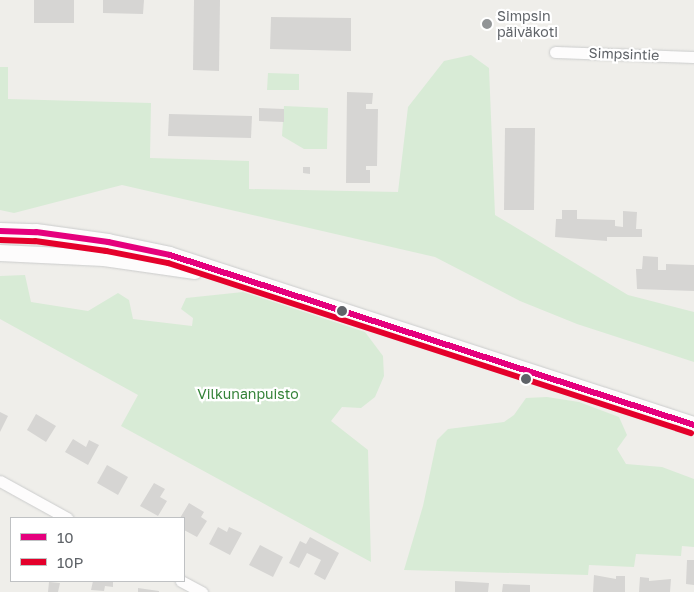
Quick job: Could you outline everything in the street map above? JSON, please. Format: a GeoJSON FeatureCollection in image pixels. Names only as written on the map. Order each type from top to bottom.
{"type":"FeatureCollection","features":[{"type":"Feature","properties":{"kind":"main road"},"geometry":{"type":"LineString","coordinates":[[0,232],[36,232],[108,242],[170,255],[694,425]]}},
{"type":"Feature","properties":{"kind":"main road"},"geometry":{"type":"LineString","coordinates":[[0,253],[104,258],[234,277]]}},
{"type":"Feature","properties":{"kind":"street","name":"Simpsintie"},"geometry":{"type":"LineString","coordinates":[[555,52],[694,57]]}},
{"type":"Feature","properties":{"kind":"street"},"geometry":{"type":"LineString","coordinates":[[0,482],[65,517]]}},
{"type":"Feature","properties":{"kind":"street"},"geometry":{"type":"LineString","coordinates":[[183,582],[202,592]]}},
{"type":"Feature","properties":{"kind":"green space"},"geometry":{"type":"Polygon","coordinates":[[[471,55],[489,68],[495,215],[628,295],[694,312],[694,362],[577,324],[520,301],[435,257],[122,185],[14,213],[0,210],[0,67],[8,67],[8,99],[151,103],[150,158],[249,161],[249,189],[398,192],[408,107],[444,61],[471,55]]]}},
{"type":"Feature","properties":{"kind":"green space"},"geometry":{"type":"Polygon","coordinates":[[[268,73],[299,74],[299,90],[267,90],[268,73]]]}},
{"type":"Feature","properties":{"kind":"green space"},"geometry":{"type":"Polygon","coordinates":[[[284,106],[328,108],[327,149],[304,149],[282,136],[284,106]]]}},
{"type":"Feature","properties":{"kind":"green space","name":"Vilkunanpuisto"},"geometry":{"type":"Polygon","coordinates":[[[25,275],[31,302],[88,311],[118,293],[129,300],[133,319],[192,326],[193,318],[181,309],[186,298],[243,292],[365,332],[383,356],[384,376],[375,397],[361,408],[342,407],[331,421],[368,450],[371,562],[121,426],[138,395],[0,319],[0,276],[25,275]]]}},
{"type":"Feature","properties":{"kind":"green space"},"geometry":{"type":"Polygon","coordinates":[[[547,397],[579,402],[619,417],[627,435],[617,449],[626,464],[662,467],[694,479],[694,547],[682,546],[681,556],[636,554],[634,567],[589,565],[588,575],[404,570],[423,506],[437,440],[448,429],[504,422],[514,415],[526,398],[547,397]]]}},
{"type":"Feature","properties":{"kind":"building"},"geometry":{"type":"Polygon","coordinates":[[[34,0],[74,0],[74,23],[34,23],[34,0]]]}},
{"type":"Feature","properties":{"kind":"building"},"geometry":{"type":"Polygon","coordinates":[[[103,0],[144,0],[143,14],[103,13],[103,0]]]}},
{"type":"Feature","properties":{"kind":"building"},"geometry":{"type":"Polygon","coordinates":[[[194,0],[220,0],[219,71],[193,70],[194,0]]]}},
{"type":"Feature","properties":{"kind":"building"},"geometry":{"type":"Polygon","coordinates":[[[271,17],[351,18],[351,51],[270,49],[271,17]]]}},
{"type":"Feature","properties":{"kind":"building"},"geometry":{"type":"Polygon","coordinates":[[[347,92],[373,93],[372,104],[366,104],[366,109],[378,109],[377,166],[366,166],[366,170],[370,170],[370,183],[346,183],[347,92]]]}},
{"type":"Feature","properties":{"kind":"building"},"geometry":{"type":"Polygon","coordinates":[[[259,108],[284,109],[284,122],[259,121],[259,108]]]}},
{"type":"Feature","properties":{"kind":"building"},"geometry":{"type":"Polygon","coordinates":[[[169,114],[252,116],[251,138],[168,136],[169,114]]]}},
{"type":"Feature","properties":{"kind":"building"},"geometry":{"type":"Polygon","coordinates":[[[505,128],[535,128],[534,210],[504,210],[505,128]]]}},
{"type":"Feature","properties":{"kind":"building"},"geometry":{"type":"Polygon","coordinates":[[[303,167],[310,167],[310,174],[303,173],[303,167]]]}},
{"type":"Feature","properties":{"kind":"building"},"geometry":{"type":"Polygon","coordinates":[[[562,210],[577,210],[577,219],[615,220],[615,226],[623,227],[623,211],[637,212],[636,229],[642,229],[642,237],[607,237],[607,241],[555,237],[556,219],[562,219],[562,210]]]}},
{"type":"Feature","properties":{"kind":"building"},"geometry":{"type":"Polygon","coordinates":[[[643,256],[658,257],[658,270],[666,270],[666,264],[694,265],[694,291],[637,289],[636,269],[642,269],[643,256]]]}},
{"type":"Feature","properties":{"kind":"building"},"geometry":{"type":"Polygon","coordinates":[[[0,412],[8,416],[0,432],[0,412]]]}},
{"type":"Feature","properties":{"kind":"building"},"geometry":{"type":"Polygon","coordinates":[[[36,414],[56,426],[46,442],[27,430],[36,414]]]}},
{"type":"Feature","properties":{"kind":"building"},"geometry":{"type":"Polygon","coordinates":[[[73,439],[86,447],[89,440],[99,445],[88,465],[65,452],[73,439]]]}},
{"type":"Feature","properties":{"kind":"building"},"geometry":{"type":"Polygon","coordinates":[[[107,465],[128,477],[118,495],[97,483],[107,465]]]}},
{"type":"Feature","properties":{"kind":"building"},"geometry":{"type":"Polygon","coordinates":[[[154,483],[165,489],[160,497],[167,501],[158,516],[140,506],[154,483]]]}},
{"type":"Feature","properties":{"kind":"building"},"geometry":{"type":"Polygon","coordinates":[[[189,503],[204,512],[201,517],[207,521],[197,537],[185,531],[185,517],[181,517],[189,503]]]}},
{"type":"Feature","properties":{"kind":"building"},"geometry":{"type":"Polygon","coordinates":[[[218,527],[227,532],[229,527],[242,533],[230,555],[209,544],[218,527]]]}},
{"type":"Feature","properties":{"kind":"building"},"geometry":{"type":"Polygon","coordinates":[[[310,537],[339,553],[325,580],[314,574],[321,560],[307,553],[299,568],[289,563],[300,541],[306,544],[310,537]]]}},
{"type":"Feature","properties":{"kind":"building"},"geometry":{"type":"Polygon","coordinates":[[[260,545],[283,557],[273,577],[249,565],[260,545]]]}},
{"type":"Feature","properties":{"kind":"building"},"geometry":{"type":"Polygon","coordinates":[[[687,560],[694,560],[694,585],[686,584],[687,560]]]}},
{"type":"Feature","properties":{"kind":"building"},"geometry":{"type":"Polygon","coordinates":[[[594,575],[616,579],[616,576],[625,576],[625,592],[593,592],[594,575]]]}},
{"type":"Feature","properties":{"kind":"building"},"geometry":{"type":"Polygon","coordinates":[[[640,577],[649,578],[649,581],[671,579],[670,592],[639,592],[640,577]]]}},
{"type":"Feature","properties":{"kind":"building"},"geometry":{"type":"Polygon","coordinates":[[[455,581],[489,583],[488,592],[455,592],[455,581]]]}},
{"type":"Feature","properties":{"kind":"building"},"geometry":{"type":"Polygon","coordinates":[[[49,582],[60,583],[58,592],[48,592],[49,582]]]}},
{"type":"Feature","properties":{"kind":"building"},"geometry":{"type":"Polygon","coordinates":[[[93,582],[113,582],[113,587],[105,586],[104,591],[91,590],[93,582]]]}},
{"type":"Feature","properties":{"kind":"building"},"geometry":{"type":"Polygon","coordinates":[[[503,584],[530,585],[530,592],[502,592],[503,584]]]}},
{"type":"Feature","properties":{"kind":"building"},"geometry":{"type":"Polygon","coordinates":[[[138,588],[159,591],[159,592],[138,592],[138,588]]]}},
{"type":"Feature","properties":{"kind":"transit line","name":"10"},"geometry":{"type":"LineString","coordinates":[[0,231],[36,232],[108,242],[170,255],[694,425]]}},
{"type":"Feature","properties":{"kind":"transit line","name":"10P"},"geometry":{"type":"LineString","coordinates":[[0,240],[35,241],[106,251],[168,263],[691,433]]}},
{"type":"Feature","properties":{"kind":"place","name":"Simpsin päiväkoti"},"geometry":{"type":"Point","coordinates":[487,24]}}]}
